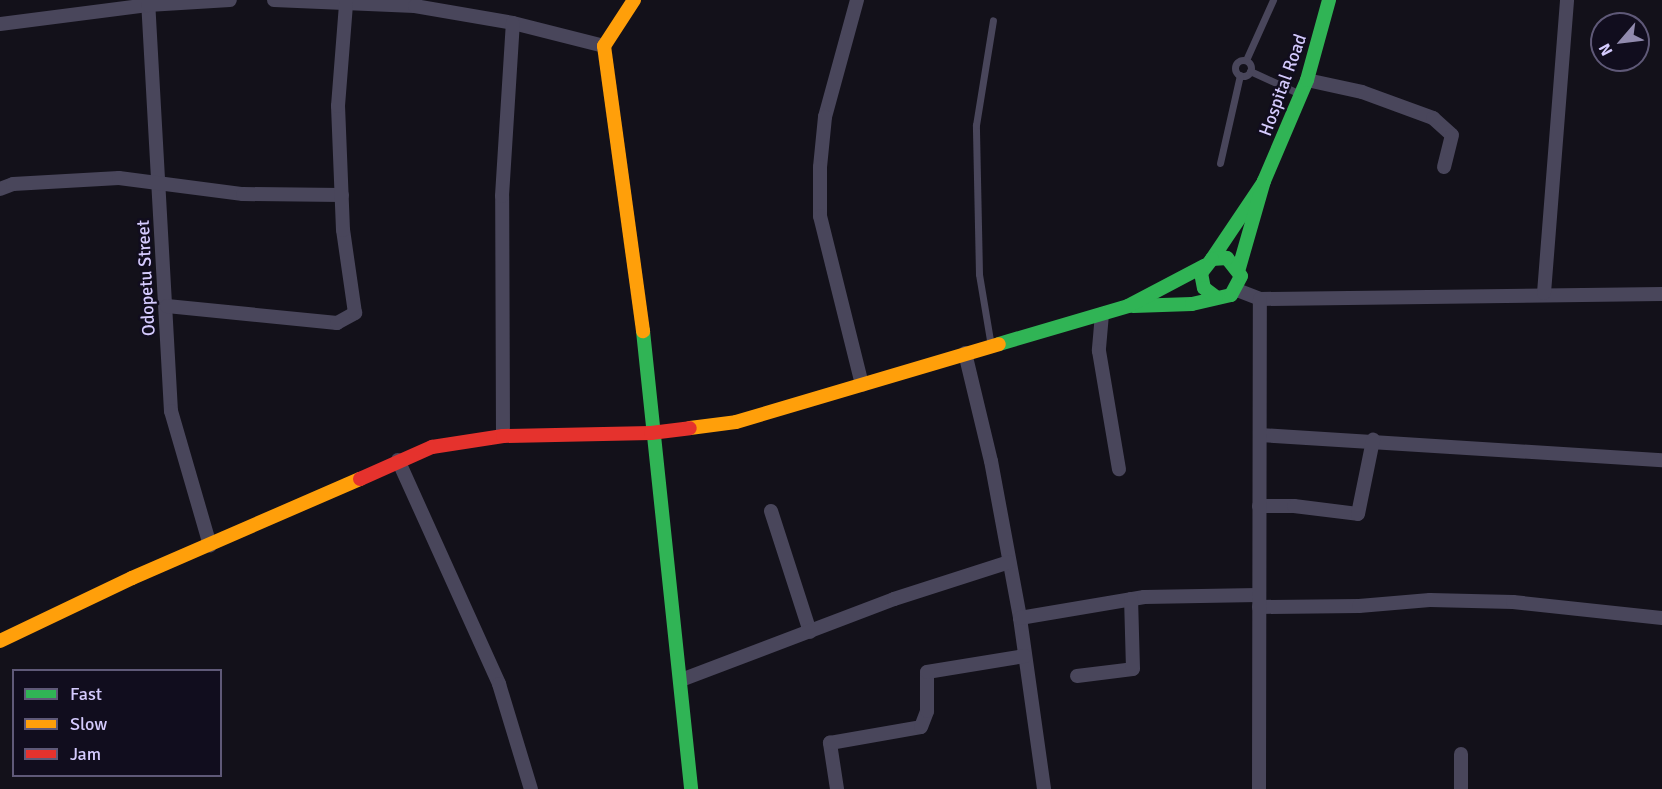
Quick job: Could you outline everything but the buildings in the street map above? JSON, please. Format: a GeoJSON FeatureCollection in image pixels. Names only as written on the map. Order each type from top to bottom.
{"type":"FeatureCollection","features":[{"type":"Feature","properties":{"kind":"street"},"geometry":{"type":"LineString","coordinates":[[0,24],[148,2],[230,0]]}},
{"type":"Feature","properties":{"kind":"street"},"geometry":{"type":"LineString","coordinates":[[274,0],[415,6],[513,23],[604,46]]}},
{"type":"Feature","properties":{"kind":"street"},"geometry":{"type":"LineString","coordinates":[[634,0],[604,46],[633,237],[651,433],[681,680],[691,789]]}},
{"type":"Feature","properties":{"kind":"street"},"geometry":{"type":"LineString","coordinates":[[857,0],[825,117],[820,206],[862,385]]}},
{"type":"Feature","properties":{"kind":"street","name":"Hospital Road"},"geometry":{"type":"LineString","coordinates":[[1264,181],[1307,80],[1329,0]]}},
{"type":"Feature","properties":{"kind":"street"},"geometry":{"type":"LineString","coordinates":[[1544,293],[1567,0]]}},
{"type":"Feature","properties":{"kind":"street","name":"Odopetu Street"},"geometry":{"type":"LineString","coordinates":[[148,2],[167,306],[171,411],[210,545]]}},
{"type":"Feature","properties":{"kind":"street"},"geometry":{"type":"LineString","coordinates":[[167,306],[337,323],[348,320],[355,313],[356,301],[342,195],[338,106],[346,4]]}},
{"type":"Feature","properties":{"kind":"street"},"geometry":{"type":"LineString","coordinates":[[503,436],[502,196],[513,23]]}},
{"type":"Feature","properties":{"kind":"street"},"geometry":{"type":"LineString","coordinates":[[1307,80],[1362,92],[1433,118],[1452,135],[1444,167]]}},
{"type":"Feature","properties":{"kind":"street"},"geometry":{"type":"LineString","coordinates":[[0,189],[13,184],[107,178],[159,182],[243,194],[342,195]]}},
{"type":"Feature","properties":{"kind":"street"},"geometry":{"type":"LineString","coordinates":[[1216,297],[1201,281],[1208,263],[1251,195],[1264,181]]}},
{"type":"Feature","properties":{"kind":"street"},"geometry":{"type":"LineString","coordinates":[[1237,290],[1239,268],[1264,181]]}},
{"type":"Feature","properties":{"kind":"street"},"geometry":{"type":"LineString","coordinates":[[0,641],[398,460],[432,447],[503,436],[651,433],[736,422],[1128,306],[1208,263],[1227,258],[1239,268]]}},
{"type":"Feature","properties":{"kind":"street"},"geometry":{"type":"LineString","coordinates":[[1128,306],[1192,304],[1237,290],[1260,299],[1544,293],[1662,294]]}},
{"type":"Feature","properties":{"kind":"street"},"geometry":{"type":"LineString","coordinates":[[1259,789],[1260,299]]}},
{"type":"Feature","properties":{"kind":"street"},"geometry":{"type":"LineString","coordinates":[[1102,314],[1099,351],[1119,469]]}},
{"type":"Feature","properties":{"kind":"street"},"geometry":{"type":"LineString","coordinates":[[965,353],[991,462],[1020,618],[1044,789]]}},
{"type":"Feature","properties":{"kind":"street"},"geometry":{"type":"LineString","coordinates":[[1260,435],[1373,440],[1662,460]]}},
{"type":"Feature","properties":{"kind":"street"},"geometry":{"type":"LineString","coordinates":[[1259,506],[1294,506],[1358,514],[1373,440]]}},
{"type":"Feature","properties":{"kind":"street"},"geometry":{"type":"LineString","coordinates":[[398,460],[500,684],[531,789]]}},
{"type":"Feature","properties":{"kind":"street"},"geometry":{"type":"LineString","coordinates":[[771,511],[810,632]]}},
{"type":"Feature","properties":{"kind":"street"},"geometry":{"type":"LineString","coordinates":[[681,680],[904,595],[1009,562]]}},
{"type":"Feature","properties":{"kind":"street"},"geometry":{"type":"LineString","coordinates":[[1020,618],[1131,599],[1513,602],[1662,618]]}},
{"type":"Feature","properties":{"kind":"street"},"geometry":{"type":"LineString","coordinates":[[1077,676],[1133,669],[1131,599]]}},
{"type":"Feature","properties":{"kind":"street"},"geometry":{"type":"LineString","coordinates":[[837,789],[830,743],[921,727],[927,711],[927,672],[1025,656]]}},
{"type":"Feature","properties":{"kind":"street"},"geometry":{"type":"LineString","coordinates":[[1461,754],[1461,789]]}},
{"type":"Feature","properties":{"kind":"lane"},"geometry":{"type":"LineString","coordinates":[[1220,163],[1240,75],[1236,65],[1246,60],[1274,0]]}},
{"type":"Feature","properties":{"kind":"lane"},"geometry":{"type":"LineString","coordinates":[[991,346],[979,274],[976,125],[993,20]]}},
{"type":"Feature","properties":{"kind":"lane"},"geometry":{"type":"LineString","coordinates":[[1246,60],[1251,71],[1301,95]]}},
{"type":"Feature","properties":{"kind":"lane"},"geometry":{"type":"LineString","coordinates":[[1240,75],[1251,71]]}},
{"type":"Feature","properties":{"kind":"traffic: fast"},"geometry":{"type":"LineString","coordinates":[[1239,268],[1264,181],[1307,80],[1329,0]]}},
{"type":"Feature","properties":{"kind":"traffic: fast"},"geometry":{"type":"LineString","coordinates":[[1212,259],[1263,183]]}},
{"type":"Feature","properties":{"kind":"traffic: fast"},"geometry":{"type":"LineString","coordinates":[[1133,306],[1192,304],[1231,295],[1241,276],[1227,258],[1212,259],[1201,273],[1204,288],[1216,297]]}},
{"type":"Feature","properties":{"kind":"traffic: fast"},"geometry":{"type":"LineString","coordinates":[[999,344],[1128,306],[1204,266]]}},
{"type":"Feature","properties":{"kind":"traffic: fast"},"geometry":{"type":"LineString","coordinates":[[643,331],[691,789]]}},
{"type":"Feature","properties":{"kind":"traffic: slow"},"geometry":{"type":"LineString","coordinates":[[634,0],[604,46],[643,331]]}},
{"type":"Feature","properties":{"kind":"traffic: slow"},"geometry":{"type":"LineString","coordinates":[[690,428],[736,422],[999,344]]}},
{"type":"Feature","properties":{"kind":"traffic: slow"},"geometry":{"type":"LineString","coordinates":[[0,641],[132,578],[360,479]]}},
{"type":"Feature","properties":{"kind":"traffic: jam"},"geometry":{"type":"LineString","coordinates":[[360,479],[432,447],[503,436],[651,433],[690,428]]}}]}
